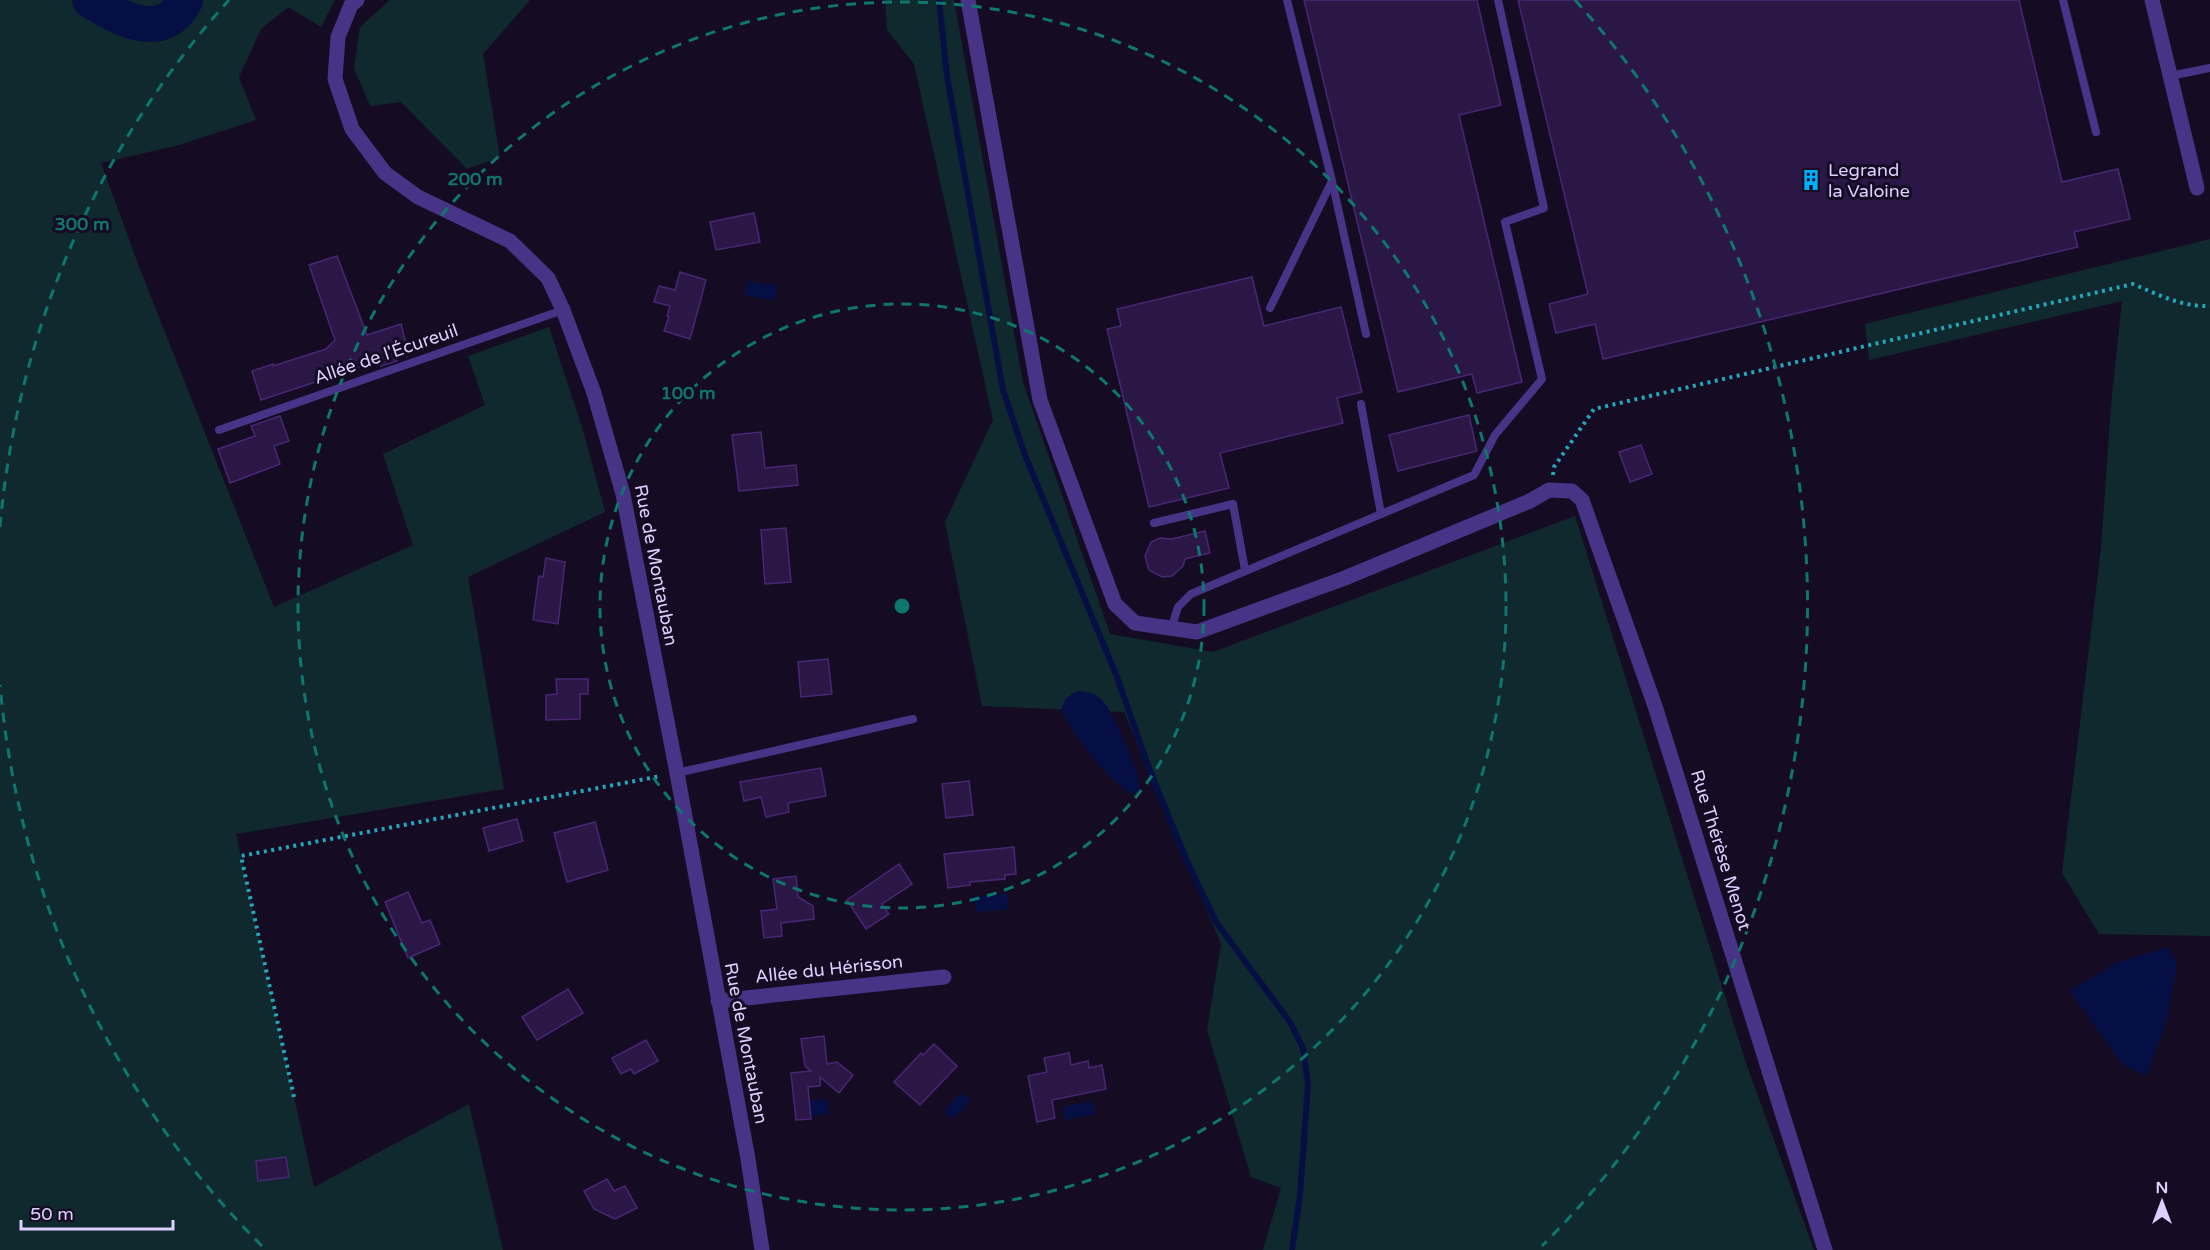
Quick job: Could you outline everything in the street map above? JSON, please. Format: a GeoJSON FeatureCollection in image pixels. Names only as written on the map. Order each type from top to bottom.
{"type":"FeatureCollection","features":[{"type":"Feature","properties":{"kind":"street","name":"Rue de Montauban"},"geometry":{"type":"LineString","coordinates":[[357,0],[351,6],[338,37],[335,79],[352,129],[386,172],[418,197],[510,241],[548,278],[563,310],[594,393],[623,494],[748,1159],[762,1250]]}},
{"type":"Feature","properties":{"kind":"street"},"geometry":{"type":"LineString","coordinates":[[968,0],[1040,400],[1115,604],[1135,623],[1197,632],[1324,586],[1530,501],[1549,490]]}},
{"type":"Feature","properties":{"kind":"street"},"geometry":{"type":"LineString","coordinates":[[2152,0],[2197,188]]}},
{"type":"Feature","properties":{"kind":"street","name":"Rue Thérèse Menot"},"geometry":{"type":"LineString","coordinates":[[1549,490],[1572,490],[1582,500],[1655,706],[1825,1250]]}},
{"type":"Feature","properties":{"kind":"street","name":"Allée du Hérisson"},"geometry":{"type":"LineString","coordinates":[[718,1001],[944,977]]}},
{"type":"Feature","properties":{"kind":"lane"},"geometry":{"type":"LineString","coordinates":[[1287,0],[1332,181],[1366,334]]}},
{"type":"Feature","properties":{"kind":"lane"},"geometry":{"type":"LineString","coordinates":[[1171,629],[1178,607],[1191,594],[1474,475],[1495,435],[1542,379],[1505,222],[1544,208],[1498,0]]}},
{"type":"Feature","properties":{"kind":"lane"},"geometry":{"type":"LineString","coordinates":[[2063,0],[2096,132]]}},
{"type":"Feature","properties":{"kind":"lane"},"geometry":{"type":"LineString","coordinates":[[2170,76],[2210,68]]}},
{"type":"Feature","properties":{"kind":"lane"},"geometry":{"type":"LineString","coordinates":[[1270,308],[1332,181]]}},
{"type":"Feature","properties":{"kind":"lane","name":"Allée de l'Écureuil"},"geometry":{"type":"LineString","coordinates":[[219,430],[563,310]]}},
{"type":"Feature","properties":{"kind":"lane"},"geometry":{"type":"LineString","coordinates":[[1361,404],[1381,514]]}},
{"type":"Feature","properties":{"kind":"lane"},"geometry":{"type":"LineString","coordinates":[[1154,523],[1233,504],[1245,570]]}},
{"type":"Feature","properties":{"kind":"lane"},"geometry":{"type":"LineString","coordinates":[[677,773],[913,719]]}},
{"type":"Feature","properties":{"kind":"path"},"geometry":{"type":"LineString","coordinates":[[1549,490],[1554,467],[1594,409],[2133,284],[2174,301],[2196,307],[2210,306]]}},
{"type":"Feature","properties":{"kind":"path"},"geometry":{"type":"LineString","coordinates":[[294,1097],[242,856],[677,773]]}},
{"type":"Feature","properties":{"kind":"green space"},"geometry":{"type":"Polygon","coordinates":[[[0,0],[335,0],[321,27],[288,7],[261,29],[239,77],[256,120],[179,145],[101,163],[138,264],[274,607],[413,545],[383,454],[485,405],[468,356],[549,327],[583,430],[605,512],[468,577],[504,789],[236,834],[314,1187],[469,1104],[503,1250],[0,1250],[0,0]]]}},
{"type":"Feature","properties":{"kind":"green space"},"geometry":{"type":"Polygon","coordinates":[[[390,0],[530,0],[483,54],[500,157],[467,169],[401,102],[370,106],[354,68],[360,27],[390,0]]]}},
{"type":"Feature","properties":{"kind":"green space"},"geometry":{"type":"Polygon","coordinates":[[[885,0],[954,0],[1023,382],[1110,634],[1213,652],[1575,516],[1746,1063],[1814,1250],[1263,1250],[1281,1188],[1251,1177],[1207,1030],[1221,944],[1124,712],[982,706],[945,522],[993,420],[914,64],[887,30],[885,0]]]}},
{"type":"Feature","properties":{"kind":"green space"},"geometry":{"type":"Polygon","coordinates":[[[2210,239],[2210,936],[2099,934],[2062,873],[2101,548],[2111,405],[2122,301],[1869,360],[1865,324],[2210,239]]]}},
{"type":"Feature","properties":{"kind":"shaded area"},"geometry":{"type":"Polygon","coordinates":[[[747,281],[777,285],[775,300],[745,296],[747,281]]]}},
{"type":"Feature","properties":{"kind":"shaded area"},"geometry":{"type":"Polygon","coordinates":[[[1078,691],[1097,696],[1112,714],[1131,757],[1140,791],[1132,795],[1111,777],[1083,746],[1068,722],[1061,710],[1066,698],[1078,691]]]}},
{"type":"Feature","properties":{"kind":"shaded area"},"geometry":{"type":"Polygon","coordinates":[[[1007,893],[1009,909],[976,912],[974,897],[1007,893]]]}},
{"type":"Feature","properties":{"kind":"shaded area"},"geometry":{"type":"Polygon","coordinates":[[[2168,947],[2177,963],[2168,1017],[2146,1077],[2121,1063],[2070,991],[2115,963],[2168,947]]]}},
{"type":"Feature","properties":{"kind":"shaded area"},"geometry":{"type":"Polygon","coordinates":[[[962,1092],[971,1100],[954,1118],[948,1116],[945,1109],[962,1092]]]}},
{"type":"Feature","properties":{"kind":"shaded area"},"geometry":{"type":"Polygon","coordinates":[[[827,1099],[829,1114],[802,1117],[797,1102],[827,1099]]]}},
{"type":"Feature","properties":{"kind":"shaded area"},"geometry":{"type":"Polygon","coordinates":[[[1092,1101],[1095,1114],[1065,1120],[1062,1107],[1092,1101]]]}},
{"type":"Feature","properties":{"kind":"building"},"geometry":{"type":"Polygon","coordinates":[[[1304,0],[1477,0],[1501,105],[1459,115],[1522,382],[1477,393],[1472,374],[1398,392],[1304,0]]]}},
{"type":"Feature","properties":{"kind":"building","name":"Legrand la Valoine"},"geometry":{"type":"Polygon","coordinates":[[[1518,0],[2019,0],[2062,182],[2118,169],[2130,219],[2074,232],[2078,247],[1603,359],[1595,324],[1556,333],[1549,304],[1588,294],[1518,0]]]}},
{"type":"Feature","properties":{"kind":"building"},"geometry":{"type":"Polygon","coordinates":[[[754,213],[760,242],[716,250],[710,222],[754,213]]]}},
{"type":"Feature","properties":{"kind":"building"},"geometry":{"type":"Polygon","coordinates":[[[337,256],[367,335],[401,324],[408,351],[395,356],[397,361],[381,366],[379,361],[261,400],[252,371],[326,349],[335,340],[309,265],[337,256]]]}},
{"type":"Feature","properties":{"kind":"building"},"geometry":{"type":"Polygon","coordinates":[[[680,272],[706,280],[690,339],[664,331],[670,306],[654,302],[659,286],[675,290],[680,272]]]}},
{"type":"Feature","properties":{"kind":"building"},"geometry":{"type":"Polygon","coordinates":[[[1252,277],[1264,326],[1341,307],[1362,392],[1337,398],[1343,423],[1220,453],[1229,488],[1149,507],[1107,329],[1121,326],[1117,309],[1252,277]]]}},
{"type":"Feature","properties":{"kind":"building"},"geometry":{"type":"Polygon","coordinates":[[[1469,415],[1477,451],[1398,471],[1389,435],[1469,415]]]}},
{"type":"Feature","properties":{"kind":"building"},"geometry":{"type":"Polygon","coordinates":[[[280,416],[289,441],[274,446],[280,464],[230,483],[218,449],[255,436],[251,426],[280,416]]]}},
{"type":"Feature","properties":{"kind":"building"},"geometry":{"type":"Polygon","coordinates":[[[761,432],[765,468],[796,465],[798,485],[739,491],[732,435],[761,432]]]}},
{"type":"Feature","properties":{"kind":"building"},"geometry":{"type":"Polygon","coordinates":[[[1641,445],[1652,474],[1630,482],[1619,452],[1641,445]]]}},
{"type":"Feature","properties":{"kind":"building"},"geometry":{"type":"Polygon","coordinates":[[[786,528],[791,582],[765,584],[761,530],[786,528]]]}},
{"type":"Feature","properties":{"kind":"building"},"geometry":{"type":"Polygon","coordinates":[[[1205,531],[1210,553],[1185,559],[1183,566],[1172,576],[1162,577],[1149,570],[1145,556],[1151,542],[1160,538],[1172,539],[1205,531]]]}},
{"type":"Feature","properties":{"kind":"building"},"geometry":{"type":"Polygon","coordinates":[[[546,558],[565,562],[558,624],[533,620],[539,576],[543,577],[546,558]]]}},
{"type":"Feature","properties":{"kind":"building"},"geometry":{"type":"Polygon","coordinates":[[[828,659],[832,694],[801,697],[798,662],[828,659]]]}},
{"type":"Feature","properties":{"kind":"building"},"geometry":{"type":"Polygon","coordinates":[[[556,679],[588,679],[588,694],[580,694],[580,719],[546,720],[546,695],[557,694],[556,679]]]}},
{"type":"Feature","properties":{"kind":"building"},"geometry":{"type":"Polygon","coordinates":[[[821,768],[826,796],[788,803],[789,812],[766,817],[761,797],[744,801],[740,782],[821,768]]]}},
{"type":"Feature","properties":{"kind":"building"},"geometry":{"type":"Polygon","coordinates":[[[969,781],[973,815],[946,818],[942,784],[969,781]]]}},
{"type":"Feature","properties":{"kind":"building"},"geometry":{"type":"Polygon","coordinates":[[[517,819],[523,841],[489,851],[483,828],[517,819]]]}},
{"type":"Feature","properties":{"kind":"building"},"geometry":{"type":"Polygon","coordinates":[[[595,822],[608,870],[567,882],[554,833],[595,822]]]}},
{"type":"Feature","properties":{"kind":"building"},"geometry":{"type":"Polygon","coordinates":[[[1014,847],[1016,874],[1005,875],[1005,879],[970,882],[970,885],[948,888],[944,854],[1014,847]]]}},
{"type":"Feature","properties":{"kind":"building"},"geometry":{"type":"Polygon","coordinates":[[[899,864],[912,884],[882,904],[889,914],[866,929],[847,900],[899,864]]]}},
{"type":"Feature","properties":{"kind":"building"},"geometry":{"type":"Polygon","coordinates":[[[796,876],[798,897],[813,906],[814,919],[781,923],[782,936],[764,938],[761,911],[777,909],[773,879],[796,876]]]}},
{"type":"Feature","properties":{"kind":"building"},"geometry":{"type":"Polygon","coordinates":[[[408,892],[422,923],[430,920],[440,944],[408,958],[385,902],[408,892]]]}},
{"type":"Feature","properties":{"kind":"building"},"geometry":{"type":"Polygon","coordinates":[[[568,989],[583,1013],[537,1040],[522,1017],[568,989]]]}},
{"type":"Feature","properties":{"kind":"building"},"geometry":{"type":"Polygon","coordinates":[[[824,1036],[827,1064],[837,1062],[853,1075],[839,1093],[820,1077],[820,1086],[808,1087],[811,1119],[796,1120],[791,1073],[811,1071],[805,1066],[801,1039],[824,1036]]]}},
{"type":"Feature","properties":{"kind":"building"},"geometry":{"type":"Polygon","coordinates":[[[646,1040],[658,1061],[634,1074],[631,1069],[621,1074],[612,1058],[646,1040]]]}},
{"type":"Feature","properties":{"kind":"building"},"geometry":{"type":"Polygon","coordinates":[[[934,1044],[957,1066],[920,1105],[894,1082],[921,1053],[923,1055],[934,1044]]]}},
{"type":"Feature","properties":{"kind":"building"},"geometry":{"type":"Polygon","coordinates":[[[1069,1053],[1071,1065],[1088,1061],[1089,1068],[1102,1065],[1106,1089],[1052,1100],[1055,1118],[1037,1122],[1028,1076],[1047,1072],[1044,1058],[1069,1053]]]}},
{"type":"Feature","properties":{"kind":"building"},"geometry":{"type":"Polygon","coordinates":[[[286,1157],[289,1177],[258,1181],[256,1161],[286,1157]]]}},
{"type":"Feature","properties":{"kind":"building"},"geometry":{"type":"Polygon","coordinates":[[[607,1179],[614,1191],[625,1186],[637,1208],[615,1219],[594,1209],[584,1191],[607,1179]]]}},
{"type":"Feature","properties":{"kind":"waterway"},"geometry":{"type":"LineString","coordinates":[[90,0],[128,20],[154,24],[166,21],[176,13],[185,0]]}},
{"type":"Feature","properties":{"kind":"waterway"},"geometry":{"type":"LineString","coordinates":[[939,0],[947,76],[1003,390],[1025,455],[1117,677],[1150,771],[1187,861],[1216,922],[1290,1022],[1303,1048],[1308,1084],[1300,1195],[1292,1250]]}},
{"type":"Feature","properties":{"kind":"place","name":"Legrand la Valoine"},"geometry":{"type":"Point","coordinates":[1811,180]}}]}
